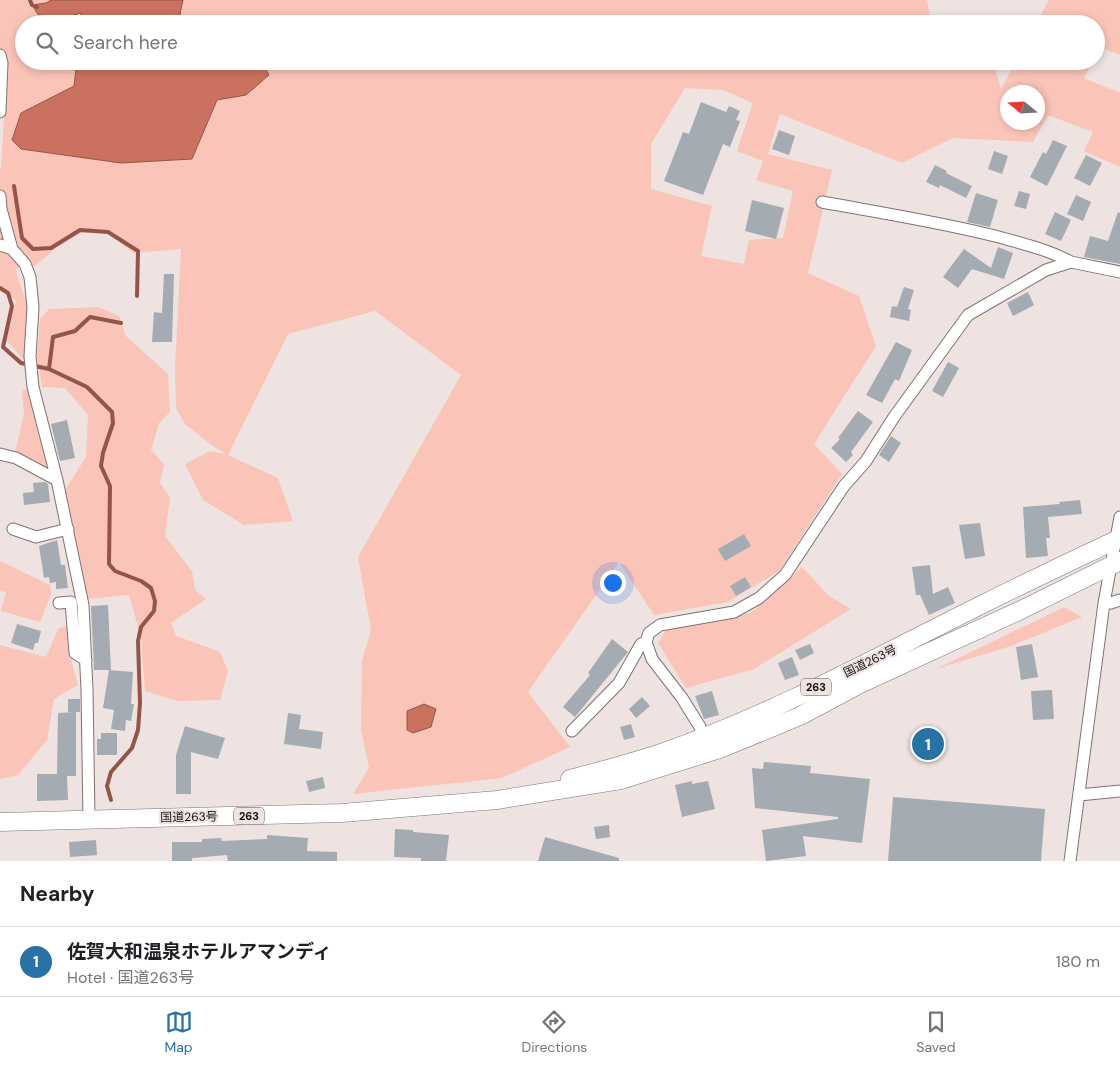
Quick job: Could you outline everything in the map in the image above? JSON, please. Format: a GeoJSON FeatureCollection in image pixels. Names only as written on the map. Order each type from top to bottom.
{"type":"FeatureCollection","features":[{"type":"Feature","properties":{"kind":"highway","name":"国道263号"},"geometry":{"type":"LineString","coordinates":[[497,800],[646,757],[702,736],[799,695],[1118,539]]}},
{"type":"Feature","properties":{"kind":"highway","name":"国道263号"},"geometry":{"type":"LineString","coordinates":[[0,822],[342,813],[497,800],[621,780],[720,749],[800,716],[860,684],[1021,610],[1115,564]]}},
{"type":"Feature","properties":{"kind":"street"},"geometry":{"type":"LineString","coordinates":[[0,55],[2,82],[0,112]]}},
{"type":"Feature","properties":{"kind":"street"},"geometry":{"type":"LineString","coordinates":[[0,196],[1,209],[12,249],[25,264],[30,277],[33,307],[31,371],[68,529],[83,605],[89,820]]}},
{"type":"Feature","properties":{"kind":"street"},"geometry":{"type":"LineString","coordinates":[[822,202],[959,227],[1025,244],[1058,255],[1071,262],[1120,272]]}},
{"type":"Feature","properties":{"kind":"street"},"geometry":{"type":"LineString","coordinates":[[0,245],[12,249]]}},
{"type":"Feature","properties":{"kind":"street"},"geometry":{"type":"LineString","coordinates":[[702,736],[700,727],[682,698],[652,659],[646,642],[649,633],[660,625],[734,612],[759,598],[785,575],[844,486],[866,461],[900,409],[968,315],[1046,270],[1071,262]]}},
{"type":"Feature","properties":{"kind":"street"},"geometry":{"type":"LineString","coordinates":[[0,454],[16,458],[57,480]]}},
{"type":"Feature","properties":{"kind":"street"},"geometry":{"type":"LineString","coordinates":[[1070,861],[1104,603],[1115,564],[1120,517]]}},
{"type":"Feature","properties":{"kind":"street"},"geometry":{"type":"LineString","coordinates":[[14,528],[36,537],[68,529]]}},
{"type":"Feature","properties":{"kind":"street"},"geometry":{"type":"LineString","coordinates":[[1104,603],[1120,600]]}},
{"type":"Feature","properties":{"kind":"street"},"geometry":{"type":"LineString","coordinates":[[59,603],[71,602],[76,652],[86,660]]}},
{"type":"Feature","properties":{"kind":"street"},"geometry":{"type":"LineString","coordinates":[[572,731],[618,683],[641,644],[646,642]]}},
{"type":"Feature","properties":{"kind":"street"},"geometry":{"type":"LineString","coordinates":[[1079,795],[1120,790]]}},
{"type":"Feature","properties":{"kind":"shaded area"},"geometry":{"type":"Polygon","coordinates":[[[0,0],[51,0],[47,3],[33,5],[39,15],[15,15],[15,70],[76,70],[74,86],[21,113],[192,159],[217,100],[246,95],[269,75],[266,70],[996,70],[1000,86],[1000,130],[1040,130],[1033,142],[953,138],[902,163],[780,114],[768,154],[832,170],[808,273],[859,296],[876,346],[814,444],[842,474],[779,571],[728,602],[654,615],[619,562],[528,692],[570,747],[502,778],[353,794],[369,768],[361,730],[362,661],[371,630],[358,557],[461,375],[375,311],[288,334],[228,455],[278,478],[293,521],[244,525],[203,500],[185,464],[210,451],[226,454],[185,424],[176,408],[175,368],[181,249],[133,253],[108,233],[82,232],[56,248],[35,266],[15,269],[28,307],[25,361],[6,340],[16,300],[0,291],[1,169],[6,85],[0,84],[0,0]],[[685,88],[651,144],[651,189],[712,206],[701,256],[744,264],[749,240],[783,238],[793,191],[756,180],[763,161],[737,151],[753,103],[723,90],[685,88]]]}},
{"type":"Feature","properties":{"kind":"shaded area"},"geometry":{"type":"Polygon","coordinates":[[[51,0],[183,0],[181,15],[81,15],[81,13],[74,15],[38,15],[32,5],[46,3],[51,0]]]}},
{"type":"Feature","properties":{"kind":"shaded area"},"geometry":{"type":"Polygon","coordinates":[[[183,0],[927,0],[930,15],[181,15],[183,0]]]}},
{"type":"Feature","properties":{"kind":"shaded area"},"geometry":{"type":"Polygon","coordinates":[[[1049,0],[1120,0],[1120,55],[1105,49],[1105,15],[1041,15],[1049,0]]]}},
{"type":"Feature","properties":{"kind":"shaded area"},"geometry":{"type":"Polygon","coordinates":[[[76,70],[266,70],[269,75],[246,95],[217,100],[192,159],[121,163],[21,149],[12,140],[21,113],[74,86],[76,70]]]}},
{"type":"Feature","properties":{"kind":"shaded area"},"geometry":{"type":"Polygon","coordinates":[[[1011,70],[1088,70],[1084,78],[1120,93],[1120,167],[1084,151],[1093,132],[1048,115],[1045,120],[1045,85],[1003,85],[1011,70]]]}},
{"type":"Feature","properties":{"kind":"shaded area"},"geometry":{"type":"Polygon","coordinates":[[[98,307],[119,316],[126,336],[168,374],[170,412],[159,423],[151,450],[164,464],[160,483],[170,497],[165,536],[192,571],[195,590],[206,599],[171,623],[176,636],[220,652],[228,671],[220,700],[177,701],[145,691],[141,637],[129,595],[87,599],[65,490],[86,457],[88,415],[65,388],[42,387],[37,355],[40,319],[49,309],[98,307]]]}},
{"type":"Feature","properties":{"kind":"shaded area"},"geometry":{"type":"Polygon","coordinates":[[[30,388],[48,470],[15,453],[24,414],[22,391],[30,388]]]}},
{"type":"Feature","properties":{"kind":"shaded area"},"geometry":{"type":"Polygon","coordinates":[[[0,561],[50,585],[51,594],[40,622],[1,611],[6,592],[0,591],[0,561]]]}},
{"type":"Feature","properties":{"kind":"shaded area"},"geometry":{"type":"Polygon","coordinates":[[[802,567],[829,596],[851,609],[754,669],[686,688],[658,643],[667,628],[751,613],[802,567]]]}},
{"type":"Feature","properties":{"kind":"shaded area"},"geometry":{"type":"Polygon","coordinates":[[[1064,607],[1082,617],[1011,646],[936,669],[1064,607]]]}},
{"type":"Feature","properties":{"kind":"shaded area"},"geometry":{"type":"Polygon","coordinates":[[[67,625],[72,663],[78,685],[54,699],[47,740],[18,775],[0,779],[0,645],[46,657],[58,629],[67,625]]]}},
{"type":"Feature","properties":{"kind":"shaded area"},"geometry":{"type":"Polygon","coordinates":[[[424,704],[436,709],[431,727],[413,733],[407,730],[407,711],[424,704]]]}},
{"type":"Feature","properties":{"kind":"building"},"geometry":{"type":"Polygon","coordinates":[[[701,102],[726,112],[729,106],[740,111],[736,120],[740,121],[730,147],[723,144],[703,195],[664,181],[683,132],[689,134],[701,102]]]}},
{"type":"Feature","properties":{"kind":"building"},"geometry":{"type":"Polygon","coordinates":[[[779,130],[795,136],[789,155],[772,149],[779,130]]]}},
{"type":"Feature","properties":{"kind":"building"},"geometry":{"type":"Polygon","coordinates":[[[1053,140],[1067,146],[1047,186],[1030,177],[1043,152],[1046,154],[1053,140]]]}},
{"type":"Feature","properties":{"kind":"building"},"geometry":{"type":"Polygon","coordinates":[[[994,151],[1008,156],[1002,174],[988,169],[994,151]]]}},
{"type":"Feature","properties":{"kind":"building"},"geometry":{"type":"Polygon","coordinates":[[[1086,155],[1102,163],[1090,186],[1074,178],[1086,155]]]}},
{"type":"Feature","properties":{"kind":"building"},"geometry":{"type":"Polygon","coordinates":[[[935,165],[947,171],[946,173],[972,186],[966,198],[940,185],[939,188],[926,182],[935,165]]]}},
{"type":"Feature","properties":{"kind":"building"},"geometry":{"type":"Polygon","coordinates":[[[1019,191],[1030,194],[1026,209],[1014,206],[1019,191]]]}},
{"type":"Feature","properties":{"kind":"building"},"geometry":{"type":"Polygon","coordinates":[[[976,193],[998,200],[990,227],[967,222],[976,193]]]}},
{"type":"Feature","properties":{"kind":"building"},"geometry":{"type":"Polygon","coordinates":[[[1076,195],[1091,202],[1083,221],[1067,214],[1076,195]]]}},
{"type":"Feature","properties":{"kind":"building"},"geometry":{"type":"Polygon","coordinates":[[[752,200],[784,208],[776,239],[745,231],[752,200]]]}},
{"type":"Feature","properties":{"kind":"building"},"geometry":{"type":"Polygon","coordinates":[[[1055,212],[1071,220],[1061,241],[1045,234],[1055,212]]]}},
{"type":"Feature","properties":{"kind":"building"},"geometry":{"type":"Polygon","coordinates":[[[1118,212],[1120,213],[1120,264],[1084,257],[1090,236],[1108,241],[1118,212]]]}},
{"type":"Feature","properties":{"kind":"building"},"geometry":{"type":"Polygon","coordinates":[[[998,247],[1013,253],[1004,279],[972,269],[958,288],[943,277],[964,249],[991,268],[998,247]]]}},
{"type":"Feature","properties":{"kind":"building"},"geometry":{"type":"Polygon","coordinates":[[[164,274],[174,274],[172,342],[152,342],[154,312],[162,313],[164,274]]]}},
{"type":"Feature","properties":{"kind":"building"},"geometry":{"type":"Polygon","coordinates":[[[904,287],[914,290],[908,309],[911,310],[909,321],[890,317],[892,306],[897,307],[904,287]]]}},
{"type":"Feature","properties":{"kind":"building"},"geometry":{"type":"Polygon","coordinates":[[[1028,292],[1034,305],[1013,316],[1007,303],[1028,292]]]}},
{"type":"Feature","properties":{"kind":"building"},"geometry":{"type":"Polygon","coordinates":[[[896,342],[912,350],[899,381],[895,379],[882,403],[866,395],[896,342]]]}},
{"type":"Feature","properties":{"kind":"building"},"geometry":{"type":"Polygon","coordinates":[[[948,362],[959,368],[943,397],[932,391],[948,362]]]}},
{"type":"Feature","properties":{"kind":"building"},"geometry":{"type":"Polygon","coordinates":[[[858,411],[873,422],[851,452],[853,455],[846,462],[831,448],[840,439],[838,438],[858,411]]]}},
{"type":"Feature","properties":{"kind":"building"},"geometry":{"type":"Polygon","coordinates":[[[67,420],[75,458],[60,461],[51,424],[67,420]]]}},
{"type":"Feature","properties":{"kind":"building"},"geometry":{"type":"Polygon","coordinates":[[[891,436],[901,443],[889,462],[879,455],[891,436]]]}},
{"type":"Feature","properties":{"kind":"building"},"geometry":{"type":"Polygon","coordinates":[[[45,482],[48,484],[50,502],[24,505],[23,493],[34,492],[33,483],[45,482]]]}},
{"type":"Feature","properties":{"kind":"building"},"geometry":{"type":"Polygon","coordinates":[[[1080,500],[1082,514],[1048,517],[1050,538],[1046,538],[1048,556],[1026,558],[1023,507],[1060,504],[1059,502],[1080,500]]]}},
{"type":"Feature","properties":{"kind":"building"},"geometry":{"type":"Polygon","coordinates":[[[980,523],[985,556],[965,559],[959,525],[980,523]]]}},
{"type":"Feature","properties":{"kind":"building"},"geometry":{"type":"Polygon","coordinates":[[[744,534],[751,546],[725,561],[718,549],[744,534]]]}},
{"type":"Feature","properties":{"kind":"building"},"geometry":{"type":"Polygon","coordinates":[[[57,540],[61,565],[65,565],[68,588],[56,589],[56,582],[50,583],[49,577],[44,578],[39,546],[57,540]]]}},
{"type":"Feature","properties":{"kind":"building"},"geometry":{"type":"Polygon","coordinates":[[[930,565],[933,594],[948,587],[955,603],[929,615],[920,595],[916,595],[912,567],[930,565]]]}},
{"type":"Feature","properties":{"kind":"building"},"geometry":{"type":"Polygon","coordinates":[[[745,577],[751,587],[736,596],[730,586],[745,577]]]}},
{"type":"Feature","properties":{"kind":"building"},"geometry":{"type":"Polygon","coordinates":[[[108,605],[111,670],[94,670],[91,606],[108,605]]]}},
{"type":"Feature","properties":{"kind":"building"},"geometry":{"type":"Polygon","coordinates":[[[17,624],[41,631],[38,643],[35,643],[33,650],[11,643],[17,624]]]}},
{"type":"Feature","properties":{"kind":"building"},"geometry":{"type":"Polygon","coordinates":[[[612,639],[628,652],[575,717],[563,707],[590,675],[588,673],[612,639]]]}},
{"type":"Feature","properties":{"kind":"building"},"geometry":{"type":"Polygon","coordinates":[[[810,644],[814,653],[800,660],[795,650],[810,644]]]}},
{"type":"Feature","properties":{"kind":"building"},"geometry":{"type":"Polygon","coordinates":[[[1032,644],[1038,677],[1021,680],[1016,647],[1032,644]]]}},
{"type":"Feature","properties":{"kind":"building"},"geometry":{"type":"Polygon","coordinates":[[[792,657],[799,675],[785,680],[778,663],[792,657]]]}},
{"type":"Feature","properties":{"kind":"building"},"geometry":{"type":"Polygon","coordinates":[[[109,670],[133,672],[131,704],[134,704],[131,721],[126,720],[125,731],[111,729],[114,710],[103,708],[109,670]]]}},
{"type":"Feature","properties":{"kind":"building"},"geometry":{"type":"Polygon","coordinates":[[[1052,690],[1054,719],[1033,720],[1031,691],[1052,690]]]}},
{"type":"Feature","properties":{"kind":"building"},"geometry":{"type":"Polygon","coordinates":[[[712,691],[719,715],[704,719],[695,696],[712,691]]]}},
{"type":"Feature","properties":{"kind":"building"},"geometry":{"type":"Polygon","coordinates":[[[642,697],[650,706],[636,718],[629,709],[642,697]]]}},
{"type":"Feature","properties":{"kind":"building"},"geometry":{"type":"Polygon","coordinates":[[[68,699],[80,699],[80,712],[68,712],[68,699]]]}},
{"type":"Feature","properties":{"kind":"building"},"geometry":{"type":"Polygon","coordinates":[[[76,712],[76,776],[67,776],[68,800],[37,801],[37,774],[57,774],[58,713],[76,712]]]}},
{"type":"Feature","properties":{"kind":"building"},"geometry":{"type":"Polygon","coordinates":[[[288,713],[301,715],[299,729],[323,732],[321,749],[284,744],[288,713]]]}},
{"type":"Feature","properties":{"kind":"building"},"geometry":{"type":"Polygon","coordinates":[[[631,724],[635,737],[624,740],[620,727],[631,724]]]}},
{"type":"Feature","properties":{"kind":"building"},"geometry":{"type":"Polygon","coordinates":[[[185,726],[225,738],[218,759],[191,752],[191,794],[176,794],[176,755],[185,726]]]}},
{"type":"Feature","properties":{"kind":"building"},"geometry":{"type":"Polygon","coordinates":[[[101,733],[117,733],[117,755],[97,755],[97,739],[101,739],[101,733]]]}},
{"type":"Feature","properties":{"kind":"building"},"geometry":{"type":"Polygon","coordinates":[[[764,762],[811,766],[810,773],[870,779],[862,843],[803,836],[806,856],[766,861],[762,830],[838,819],[838,817],[755,808],[752,768],[763,769],[764,762]]]}},
{"type":"Feature","properties":{"kind":"building"},"geometry":{"type":"Polygon","coordinates":[[[323,777],[325,788],[309,792],[306,781],[323,777]]]}},
{"type":"Feature","properties":{"kind":"building"},"geometry":{"type":"Polygon","coordinates":[[[692,781],[692,784],[708,781],[715,809],[682,817],[675,785],[692,781]]]}},
{"type":"Feature","properties":{"kind":"building"},"geometry":{"type":"Polygon","coordinates":[[[893,797],[1045,809],[1041,861],[888,861],[893,797]]]}},
{"type":"Feature","properties":{"kind":"building"},"geometry":{"type":"Polygon","coordinates":[[[609,825],[610,837],[596,839],[594,827],[609,825]]]}},
{"type":"Feature","properties":{"kind":"building"},"geometry":{"type":"Polygon","coordinates":[[[395,829],[449,835],[446,861],[421,861],[421,858],[394,857],[395,829]]]}},
{"type":"Feature","properties":{"kind":"building"},"geometry":{"type":"Polygon","coordinates":[[[267,835],[308,838],[307,851],[337,852],[337,861],[228,861],[227,855],[192,858],[192,861],[172,861],[172,842],[202,842],[202,839],[221,838],[222,841],[267,839],[267,835]]]}},
{"type":"Feature","properties":{"kind":"building"},"geometry":{"type":"Polygon","coordinates":[[[545,837],[619,858],[619,861],[538,861],[545,837]]]}},
{"type":"Feature","properties":{"kind":"building"},"geometry":{"type":"Polygon","coordinates":[[[96,840],[97,855],[70,857],[69,842],[96,840]]]}},
{"type":"Feature","properties":{"kind":"waterway"},"geometry":{"type":"LineString","coordinates":[[30,0],[32,5],[37,7]]}},
{"type":"Feature","properties":{"kind":"waterway"},"geometry":{"type":"LineString","coordinates":[[14,186],[22,238],[33,249],[51,248],[80,230],[108,232],[138,251],[137,296]]}},
{"type":"Feature","properties":{"kind":"waterway"},"geometry":{"type":"LineString","coordinates":[[0,288],[8,293],[12,306],[3,347],[21,363],[49,369],[87,387],[112,412],[113,423],[103,453],[101,466],[110,486],[109,564],[115,571],[141,581],[151,588],[155,601],[154,611],[141,627],[138,641],[140,703],[138,730],[132,748],[111,772],[107,786],[111,800]]}},
{"type":"Feature","properties":{"kind":"waterway"},"geometry":{"type":"LineString","coordinates":[[49,369],[53,337],[75,331],[90,317],[121,323]]}},
{"type":"Feature","properties":{"kind":"place","name":"佐賀大和温泉ホテルアマンディ"},"geometry":{"type":"Point","coordinates":[928,744]}}]}
